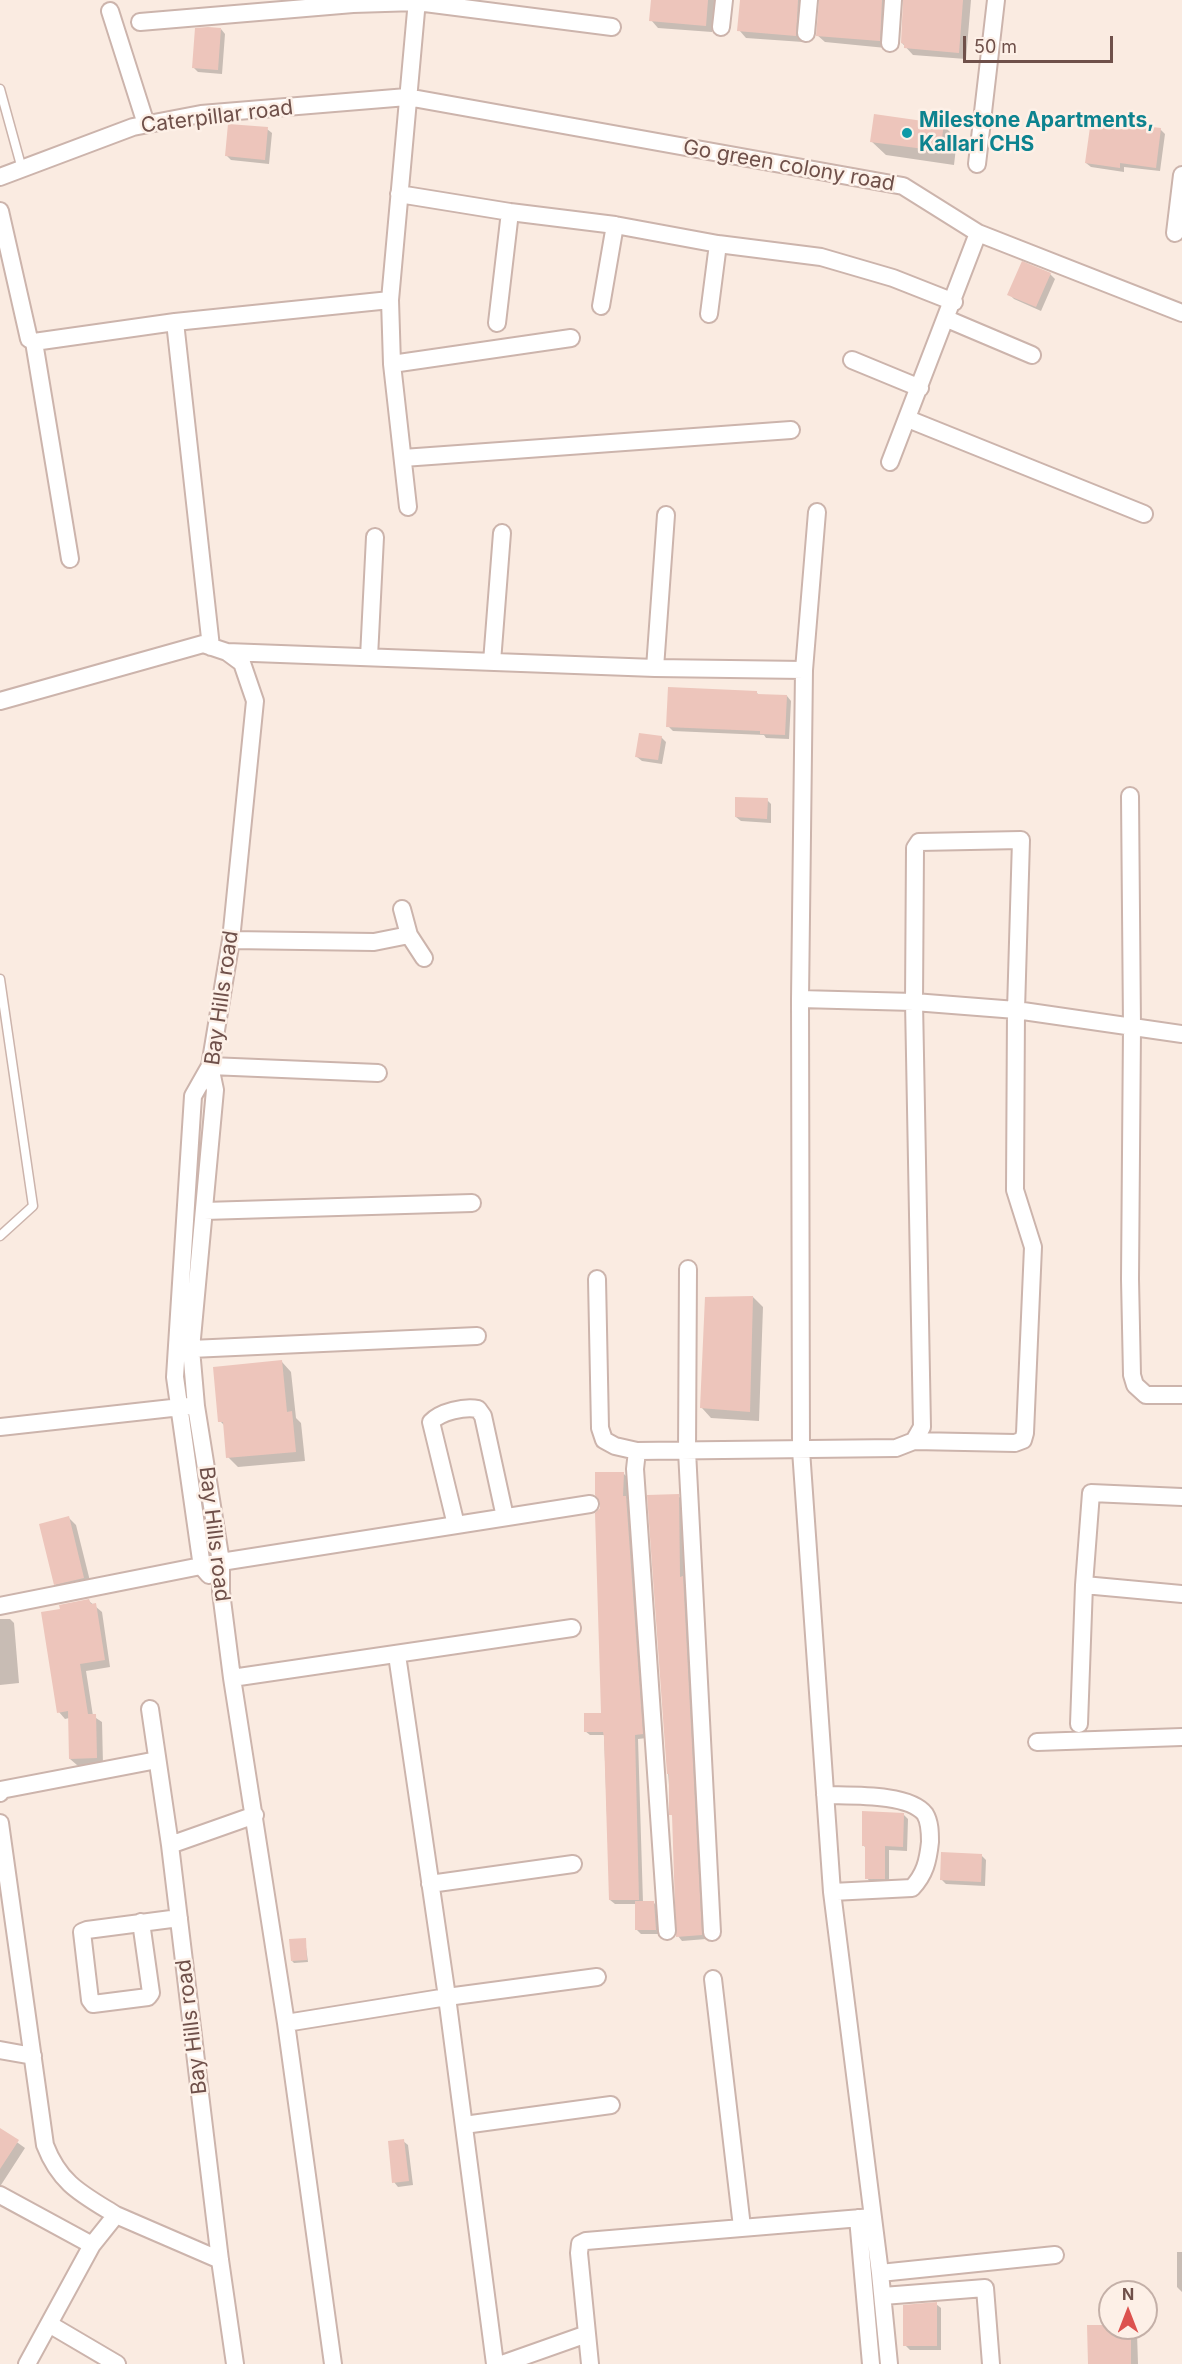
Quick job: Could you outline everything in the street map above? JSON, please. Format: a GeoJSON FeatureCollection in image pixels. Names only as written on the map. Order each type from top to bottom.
{"type":"FeatureCollection","features":[{"type":"Feature","properties":{"kind":"street"},"geometry":{"type":"LineString","coordinates":[[721,27],[724,0]]}},
{"type":"Feature","properties":{"kind":"street"},"geometry":{"type":"LineString","coordinates":[[806,33],[809,0]]}},
{"type":"Feature","properties":{"kind":"street"},"geometry":{"type":"LineString","coordinates":[[890,43],[893,0]]}},
{"type":"Feature","properties":{"kind":"street"},"geometry":{"type":"LineString","coordinates":[[977,164],[996,0]]}},
{"type":"Feature","properties":{"kind":"street"},"geometry":{"type":"LineString","coordinates":[[408,507],[392,364],[390,300],[417,1]]}},
{"type":"Feature","properties":{"kind":"street"},"geometry":{"type":"LineString","coordinates":[[140,22],[353,4],[417,1],[612,27]]}},
{"type":"Feature","properties":{"kind":"street"},"geometry":{"type":"LineString","coordinates":[[110,11],[146,124]]}},
{"type":"Feature","properties":{"kind":"street","name":"Caterpillar road"},"geometry":{"type":"LineString","coordinates":[[0,177],[146,124],[201,114],[407,97]]}},
{"type":"Feature","properties":{"kind":"street","name":"Go green colony road"},"geometry":{"type":"LineString","coordinates":[[407,97],[903,186],[978,234],[1182,313]]}},
{"type":"Feature","properties":{"kind":"street"},"geometry":{"type":"LineString","coordinates":[[1175,233],[1182,176]]}},
{"type":"Feature","properties":{"kind":"street"},"geometry":{"type":"LineString","coordinates":[[399,194],[510,213],[615,225],[718,244],[821,257],[893,278],[954,302]]}},
{"type":"Feature","properties":{"kind":"street"},"geometry":{"type":"LineString","coordinates":[[0,211],[29,339],[34,342],[175,322],[390,300]]}},
{"type":"Feature","properties":{"kind":"street"},"geometry":{"type":"LineString","coordinates":[[497,323],[510,213]]}},
{"type":"Feature","properties":{"kind":"street"},"geometry":{"type":"LineString","coordinates":[[601,306],[615,225]]}},
{"type":"Feature","properties":{"kind":"street"},"geometry":{"type":"LineString","coordinates":[[890,462],[954,302],[978,234]]}},
{"type":"Feature","properties":{"kind":"street"},"geometry":{"type":"LineString","coordinates":[[709,314],[718,244]]}},
{"type":"Feature","properties":{"kind":"street"},"geometry":{"type":"LineString","coordinates":[[947,319],[1032,355]]}},
{"type":"Feature","properties":{"kind":"street"},"geometry":{"type":"LineString","coordinates":[[175,322],[219,649]]}},
{"type":"Feature","properties":{"kind":"street"},"geometry":{"type":"LineString","coordinates":[[392,364],[571,338]]}},
{"type":"Feature","properties":{"kind":"street"},"geometry":{"type":"LineString","coordinates":[[34,342],[70,559]]}},
{"type":"Feature","properties":{"kind":"street"},"geometry":{"type":"LineString","coordinates":[[852,360],[920,388]]}},
{"type":"Feature","properties":{"kind":"street"},"geometry":{"type":"LineString","coordinates":[[908,419],[1144,514]]}},
{"type":"Feature","properties":{"kind":"street"},"geometry":{"type":"LineString","coordinates":[[403,458],[790,430]]}},
{"type":"Feature","properties":{"kind":"street"},"geometry":{"type":"LineString","coordinates":[[817,512],[804,670],[801,1450],[832,1892],[865,2217],[871,2364]]}},
{"type":"Feature","properties":{"kind":"street"},"geometry":{"type":"LineString","coordinates":[[655,668],[666,514]]}},
{"type":"Feature","properties":{"kind":"street"},"geometry":{"type":"LineString","coordinates":[[492,662],[502,533]]}},
{"type":"Feature","properties":{"kind":"street"},"geometry":{"type":"LineString","coordinates":[[369,657],[375,537]]}},
{"type":"Feature","properties":{"kind":"street"},"geometry":{"type":"LineString","coordinates":[[0,701],[203,644],[219,649],[369,657],[655,668],[804,670]]}},
{"type":"Feature","properties":{"kind":"street","name":"Bay Hills road"},"geometry":{"type":"LineString","coordinates":[[219,649],[242,663],[255,701],[231,940],[210,1066],[215,1090],[191,1349],[196,1406],[221,1562],[221,1592],[232,1678],[286,2023],[333,2364]]}},
{"type":"Feature","properties":{"kind":"street"},"geometry":{"type":"LineString","coordinates":[[1130,796],[1132,1375],[1135,1385],[1146,1395],[1182,1395]]}},
{"type":"Feature","properties":{"kind":"street"},"geometry":{"type":"LineString","coordinates":[[597,1279],[600,1428],[604,1440],[615,1446],[637,1451],[801,1450],[896,1448],[914,1441],[1015,1443],[1023,1440],[1033,1247],[1015,1190],[1016,1010],[1021,840],[920,842],[915,848],[914,1002],[922,1427],[914,1441]]}},
{"type":"Feature","properties":{"kind":"street"},"geometry":{"type":"LineString","coordinates":[[402,909],[409,934],[424,958]]}},
{"type":"Feature","properties":{"kind":"street"},"geometry":{"type":"LineString","coordinates":[[231,940],[374,942],[409,934]]}},
{"type":"Feature","properties":{"kind":"street"},"geometry":{"type":"LineString","coordinates":[[801,999],[914,1002],[1016,1010],[1182,1034]]}},
{"type":"Feature","properties":{"kind":"street"},"geometry":{"type":"LineString","coordinates":[[221,1592],[202,1567],[175,1377],[193,1096],[210,1066],[378,1073]]}},
{"type":"Feature","properties":{"kind":"street"},"geometry":{"type":"LineString","coordinates":[[204,1211],[472,1203]]}},
{"type":"Feature","properties":{"kind":"street"},"geometry":{"type":"LineString","coordinates":[[688,1269],[687,1451],[712,1932]]}},
{"type":"Feature","properties":{"kind":"street"},"geometry":{"type":"LineString","coordinates":[[191,1349],[477,1336]]}},
{"type":"Feature","properties":{"kind":"street"},"geometry":{"type":"LineString","coordinates":[[0,1427],[196,1406]]}},
{"type":"Feature","properties":{"kind":"street"},"geometry":{"type":"LineString","coordinates":[[456,1525],[431,1422],[436,1417],[470,1407],[478,1409],[483,1416],[505,1517]]}},
{"type":"Feature","properties":{"kind":"street"},"geometry":{"type":"LineString","coordinates":[[637,1451],[635,1469],[667,1931]]}},
{"type":"Feature","properties":{"kind":"street"},"geometry":{"type":"LineString","coordinates":[[1079,1724],[1084,1585],[1091,1493],[1182,1497]]}},
{"type":"Feature","properties":{"kind":"street"},"geometry":{"type":"LineString","coordinates":[[0,1606],[221,1562],[590,1504]]}},
{"type":"Feature","properties":{"kind":"street"},"geometry":{"type":"LineString","coordinates":[[1084,1585],[1182,1594]]}},
{"type":"Feature","properties":{"kind":"street"},"geometry":{"type":"LineString","coordinates":[[232,1678],[573,1628]]}},
{"type":"Feature","properties":{"kind":"street"},"geometry":{"type":"LineString","coordinates":[[397,1655],[447,1997],[495,2364]]}},
{"type":"Feature","properties":{"kind":"street","name":"Bay Hills road"},"geometry":{"type":"LineString","coordinates":[[150,1708],[170,1845],[220,2260],[235,2364]]}},
{"type":"Feature","properties":{"kind":"street"},"geometry":{"type":"LineString","coordinates":[[1037,1742],[1182,1737]]}},
{"type":"Feature","properties":{"kind":"street"},"geometry":{"type":"LineString","coordinates":[[0,1793],[1,1790],[157,1760]]}},
{"type":"Feature","properties":{"kind":"street"},"geometry":{"type":"LineString","coordinates":[[825,1795],[887,1799],[908,1803],[925,1814],[931,1831],[929,1853],[922,1877],[912,1888],[832,1892]]}},
{"type":"Feature","properties":{"kind":"street"},"geometry":{"type":"LineString","coordinates":[[170,1845],[255,1815]]}},
{"type":"Feature","properties":{"kind":"street"},"geometry":{"type":"LineString","coordinates":[[0,1823],[45,2145],[53,2166],[75,2189],[116,2215],[220,2260]]}},
{"type":"Feature","properties":{"kind":"street"},"geometry":{"type":"LineString","coordinates":[[430,1884],[573,1864]]}},
{"type":"Feature","properties":{"kind":"street"},"geometry":{"type":"LineString","coordinates":[[141,1922],[151,1993],[148,1997],[93,2004],[90,2000],[82,1932],[141,1922],[178,1918]]}},
{"type":"Feature","properties":{"kind":"street"},"geometry":{"type":"LineString","coordinates":[[286,2023],[447,1997],[597,1977]]}},
{"type":"Feature","properties":{"kind":"street"},"geometry":{"type":"LineString","coordinates":[[713,1979],[742,2227]]}},
{"type":"Feature","properties":{"kind":"street"},"geometry":{"type":"LineString","coordinates":[[0,2050],[33,2056]]}},
{"type":"Feature","properties":{"kind":"street"},"geometry":{"type":"LineString","coordinates":[[464,2125],[611,2105]]}},
{"type":"Feature","properties":{"kind":"street"},"geometry":{"type":"LineString","coordinates":[[0,2196],[92,2245]]}},
{"type":"Feature","properties":{"kind":"street"},"geometry":{"type":"LineString","coordinates":[[27,2364],[92,2245],[116,2215]]}},
{"type":"Feature","properties":{"kind":"street"},"geometry":{"type":"LineString","coordinates":[[590,2364],[580,2244],[586,2241],[865,2217]]}},
{"type":"Feature","properties":{"kind":"street"},"geometry":{"type":"LineString","coordinates":[[865,2217],[880,2273],[889,2364]]}},
{"type":"Feature","properties":{"kind":"street"},"geometry":{"type":"LineString","coordinates":[[880,2273],[1055,2255]]}},
{"type":"Feature","properties":{"kind":"street"},"geometry":{"type":"LineString","coordinates":[[883,2296],[985,2288],[991,2364]]}},
{"type":"Feature","properties":{"kind":"street"},"geometry":{"type":"LineString","coordinates":[[49,2324],[117,2364]]}},
{"type":"Feature","properties":{"kind":"street"},"geometry":{"type":"LineString","coordinates":[[502,2364],[586,2334]]}},
{"type":"Feature","properties":{"kind":"lane"},"geometry":{"type":"LineString","coordinates":[[0,89],[22,169]]}},
{"type":"Feature","properties":{"kind":"lane"},"geometry":{"type":"LineString","coordinates":[[0,979],[33,1206],[0,1236]]}},
{"type":"Feature","properties":{"kind":"building"},"geometry":{"type":"Polygon","coordinates":[[[651,0],[708,0],[706,26],[649,21],[651,0]]]}},
{"type":"Feature","properties":{"kind":"building"},"geometry":{"type":"Polygon","coordinates":[[[740,0],[798,0],[796,36],[737,31],[740,0]]]}},
{"type":"Feature","properties":{"kind":"building"},"geometry":{"type":"Polygon","coordinates":[[[819,0],[882,0],[880,41],[816,36],[819,0]]]}},
{"type":"Feature","properties":{"kind":"building"},"geometry":{"type":"Polygon","coordinates":[[[903,0],[963,0],[959,53],[904,48],[904,44],[901,43],[903,0]]]}},
{"type":"Feature","properties":{"kind":"building"},"geometry":{"type":"Polygon","coordinates":[[[195,28],[221,28],[218,70],[192,68],[195,28]]]}},
{"type":"Feature","properties":{"kind":"building","name":"Milestone Apartments, Kallari CHS"},"geometry":{"type":"Polygon","coordinates":[[[874,114],[944,124],[940,151],[870,142],[874,114]]]}},
{"type":"Feature","properties":{"kind":"building"},"geometry":{"type":"Polygon","coordinates":[[[1091,120],[1161,128],[1156,168],[1120,163],[1120,168],[1085,163],[1091,120]]]}},
{"type":"Feature","properties":{"kind":"building"},"geometry":{"type":"Polygon","coordinates":[[[228,124],[268,127],[265,160],[225,156],[228,124]]]}},
{"type":"Feature","properties":{"kind":"building"},"geometry":{"type":"Polygon","coordinates":[[[1022,261],[1051,273],[1036,307],[1007,295],[1022,261]]]}},
{"type":"Feature","properties":{"kind":"building"},"geometry":{"type":"Polygon","coordinates":[[[668,687],[757,691],[757,694],[787,695],[785,735],[760,734],[760,731],[666,727],[668,687]]]}},
{"type":"Feature","properties":{"kind":"building"},"geometry":{"type":"Polygon","coordinates":[[[639,733],[662,736],[658,760],[635,757],[639,733]]]}},
{"type":"Feature","properties":{"kind":"building"},"geometry":{"type":"Polygon","coordinates":[[[735,797],[768,798],[767,819],[735,817],[735,797]]]}},
{"type":"Feature","properties":{"kind":"building"},"geometry":{"type":"Polygon","coordinates":[[[753,1296],[750,1412],[700,1408],[705,1297],[753,1296]]]}},
{"type":"Feature","properties":{"kind":"building"},"geometry":{"type":"Polygon","coordinates":[[[282,1360],[287,1412],[292,1411],[296,1452],[226,1458],[223,1422],[218,1422],[213,1367],[282,1360]]]}},
{"type":"Feature","properties":{"kind":"building"},"geometry":{"type":"Polygon","coordinates":[[[595,1472],[624,1472],[623,1496],[626,1496],[643,1734],[635,1735],[639,1900],[609,1900],[604,1737],[603,1732],[584,1732],[584,1713],[601,1713],[595,1513],[600,1508],[600,1503],[595,1495],[595,1472]]]}},
{"type":"Feature","properties":{"kind":"building"},"geometry":{"type":"Polygon","coordinates":[[[679,1494],[680,1577],[683,1576],[702,1935],[676,1937],[672,1815],[669,1815],[669,1774],[667,1774],[647,1495],[679,1494]]]}},
{"type":"Feature","properties":{"kind":"building"},"geometry":{"type":"Polygon","coordinates":[[[69,1516],[84,1578],[54,1585],[39,1524],[69,1516]]]}},
{"type":"Feature","properties":{"kind":"building"},"geometry":{"type":"Polygon","coordinates":[[[89,1599],[91,1604],[96,1603],[105,1660],[80,1664],[88,1714],[96,1714],[97,1758],[69,1759],[68,1711],[57,1713],[41,1612],[60,1609],[59,1605],[89,1599]]]}},
{"type":"Feature","properties":{"kind":"building"},"geometry":{"type":"Polygon","coordinates":[[[862,1811],[904,1813],[903,1847],[885,1846],[885,1879],[865,1879],[862,1811]]]}},
{"type":"Feature","properties":{"kind":"building"},"geometry":{"type":"Polygon","coordinates":[[[941,1852],[982,1854],[981,1882],[940,1880],[941,1852]]]}},
{"type":"Feature","properties":{"kind":"building"},"geometry":{"type":"Polygon","coordinates":[[[635,1901],[654,1901],[656,1930],[635,1930],[635,1901]]]}},
{"type":"Feature","properties":{"kind":"building"},"geometry":{"type":"Polygon","coordinates":[[[306,1938],[307,1960],[291,1961],[289,1939],[306,1938]]]}},
{"type":"Feature","properties":{"kind":"building"},"geometry":{"type":"Polygon","coordinates":[[[0,2128],[19,2140],[0,2169],[0,2128]]]}},
{"type":"Feature","properties":{"kind":"building"},"geometry":{"type":"Polygon","coordinates":[[[404,2139],[409,2181],[392,2183],[388,2141],[404,2139]]]}},
{"type":"Feature","properties":{"kind":"building"},"geometry":{"type":"Polygon","coordinates":[[[937,2302],[937,2346],[903,2346],[903,2305],[937,2302]]]}},
{"type":"Feature","properties":{"kind":"building"},"geometry":{"type":"Polygon","coordinates":[[[1087,2325],[1098,2325],[1098,2340],[1131,2340],[1131,2364],[1088,2364],[1087,2325]]]}},
{"type":"Feature","properties":{"kind":"place","name":"Milestone Apartments, Kallari CHS"},"geometry":{"type":"Point","coordinates":[907,133]}}]}
